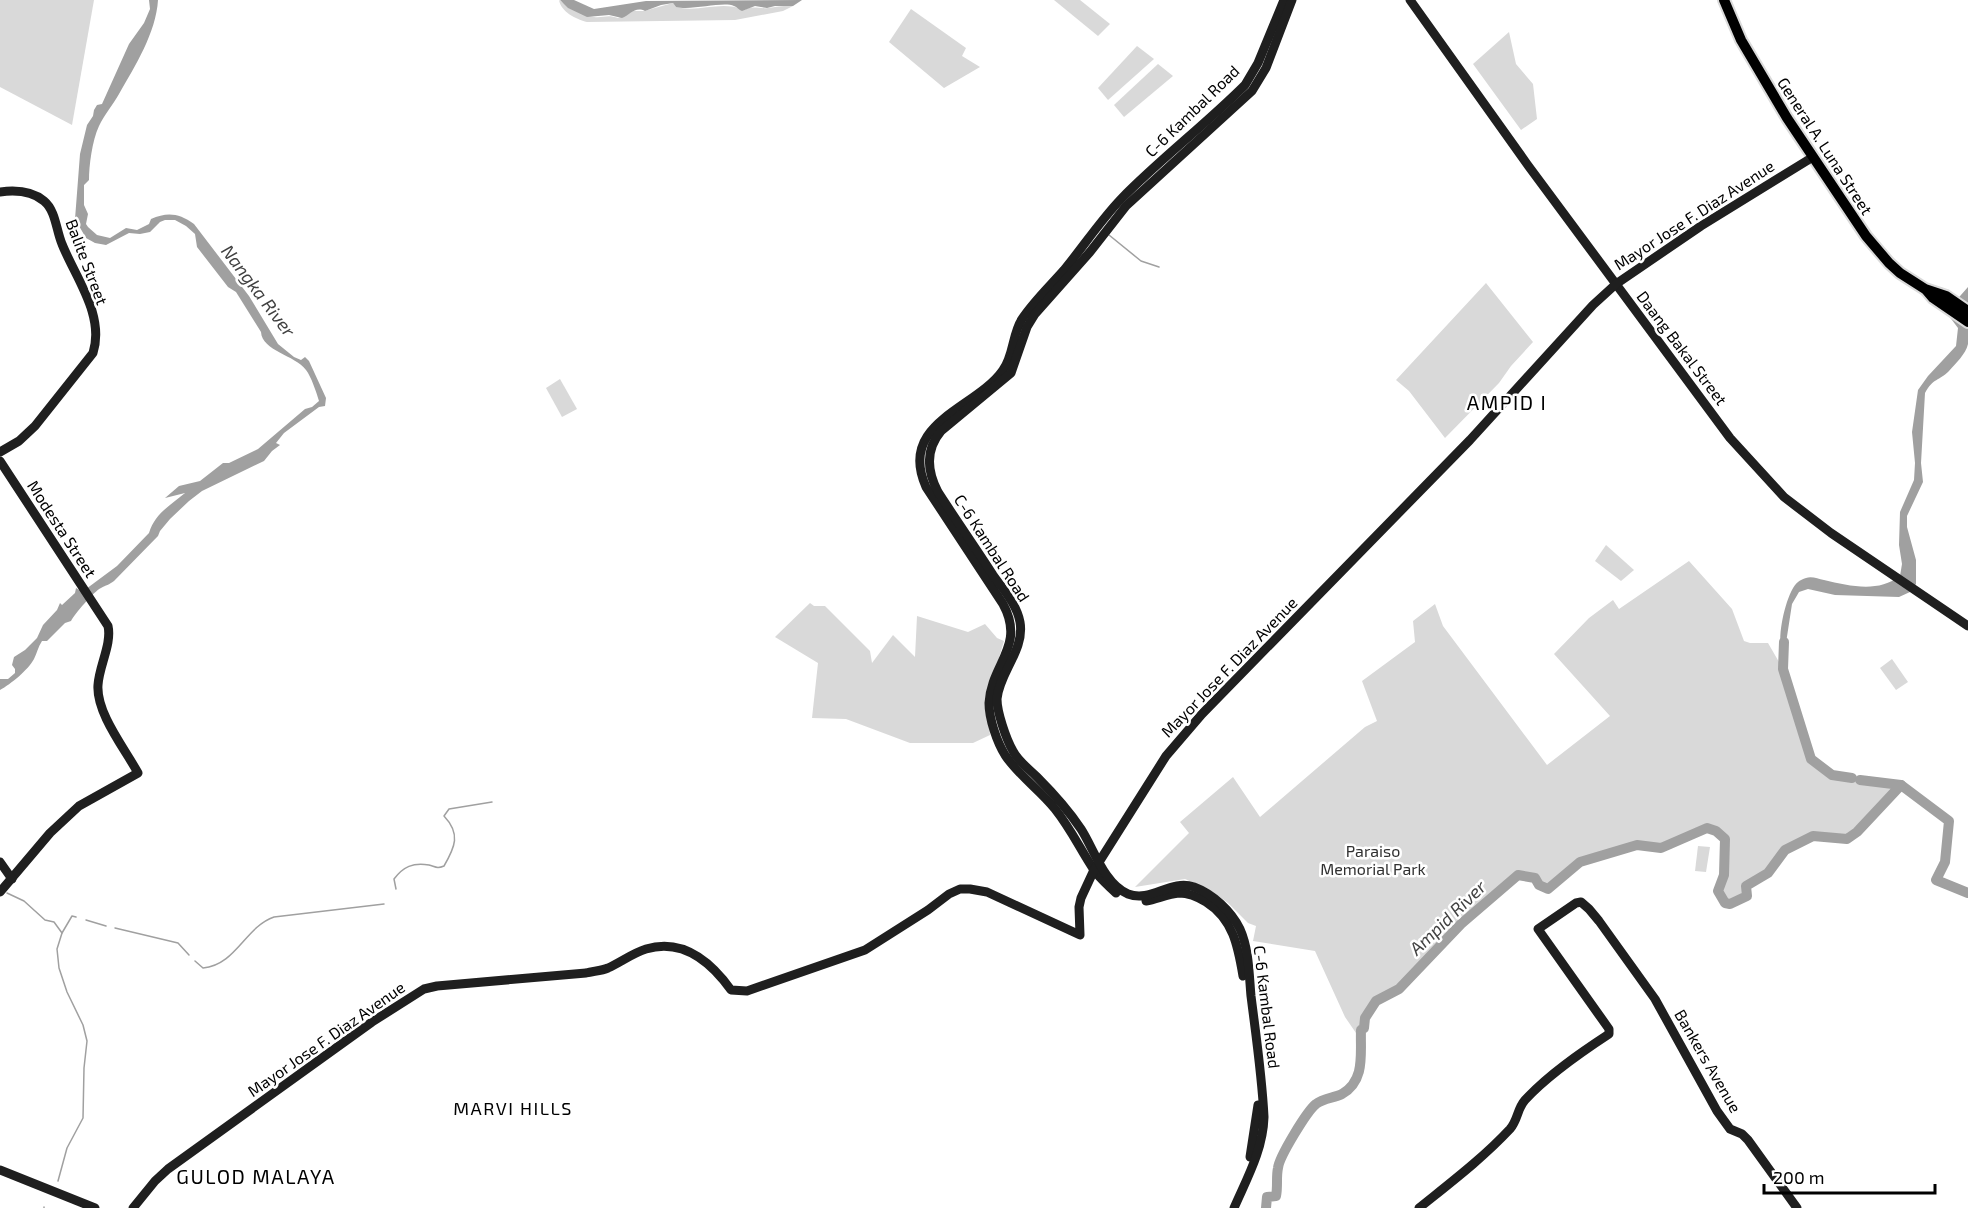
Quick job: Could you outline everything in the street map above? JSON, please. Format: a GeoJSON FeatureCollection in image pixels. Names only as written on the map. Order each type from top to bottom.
{"type":"FeatureCollection","features":[{"type":"Feature","properties":{"kind":"main road","name":"C-6 Kambal Road"},"geometry":{"type":"LineString","coordinates":[[1228,1208],[1252,1151],[1258,1116],[1257,1086],[1246,997],[1236,938],[1220,913],[1202,899],[1180,893],[1148,901],[1132,901],[1118,894],[1097,867],[1088,841],[1073,819],[1017,758],[1000,715],[997,698],[1017,646],[1020,621],[1010,599],[930,496],[923,482],[920,460],[927,438],[936,425],[999,375],[1007,363],[1022,318],[1083,247],[1114,206],[1245,85],[1258,63],[1284,0]]}},
{"type":"Feature","properties":{"kind":"main road","name":"C-6 Kambal Road"},"geometry":{"type":"LineString","coordinates":[[970,548],[932,481],[928,462],[934,441],[941,431],[1011,373],[1027,327],[1035,314],[1090,252],[1126,206],[1252,91],[1266,68],[1292,0]]}},
{"type":"Feature","properties":{"kind":"main road","name":"Daang Bakal Street"},"geometry":{"type":"LineString","coordinates":[[1410,0],[1527,164],[1730,438],[1784,497],[1831,534],[1918,590],[1968,626]]}},
{"type":"Feature","properties":{"kind":"main road","name":"General A. Luna Street"},"geometry":{"type":"LineString","coordinates":[[1724,0],[1750,57],[1813,157],[1880,254],[1900,273],[1944,300],[1968,311]]}},
{"type":"Feature","properties":{"kind":"main road","name":"Mayor Jose F. Diaz Avenue"},"geometry":{"type":"LineString","coordinates":[[133,1208],[168,1169],[372,1022],[424,989],[586,973],[606,969],[643,950],[660,946],[675,947],[704,959],[731,990],[747,991],[865,950],[960,889],[987,892],[1080,935],[1081,898],[1097,867],[1166,756],[1179,740],[1470,440],[1593,305],[1616,284],[1701,226],[1813,157]]}},
{"type":"Feature","properties":{"kind":"main road","name":"Balite Street"},"geometry":{"type":"LineString","coordinates":[[0,192],[26,192],[46,202],[50,208],[61,242],[91,308],[96,342],[93,353],[35,426],[18,441],[0,452]]}},
{"type":"Feature","properties":{"kind":"main road","name":"General A. Luna Street"},"geometry":{"type":"LineString","coordinates":[[1944,300],[1968,322]]}},
{"type":"Feature","properties":{"kind":"main road","name":"Modesta Street"},"geometry":{"type":"LineString","coordinates":[[0,461],[100,612],[109,631],[98,685],[100,704],[138,773],[79,806],[50,833],[12,879]]}},
{"type":"Feature","properties":{"kind":"main road"},"geometry":{"type":"LineString","coordinates":[[0,862],[12,879],[0,892]]}},
{"type":"Feature","properties":{"kind":"main road","name":"C-6 Kambal Road"},"geometry":{"type":"LineString","coordinates":[[1097,867],[1121,890],[1133,895],[1147,895],[1177,885],[1196,888],[1214,898],[1226,910],[1236,922],[1242,935],[1248,969],[1264,1129],[1255,1162],[1234,1208]]}},
{"type":"Feature","properties":{"kind":"main road","name":"Bankers Avenue"},"geometry":{"type":"LineString","coordinates":[[1419,1208],[1488,1150],[1510,1128],[1527,1097],[1563,1067],[1609,1034],[1609,1029],[1539,929],[1576,903],[1581,902],[1599,921],[1655,999],[1717,1111],[1730,1129],[1742,1134],[1748,1140],[1797,1208]]}},
{"type":"Feature","properties":{"kind":"main road"},"geometry":{"type":"LineString","coordinates":[[0,1170],[95,1208]]}},
{"type":"Feature","properties":{"kind":"green space"},"geometry":{"type":"Polygon","coordinates":[[[0,0],[94,0],[72,125],[0,87],[0,0]]]}},
{"type":"Feature","properties":{"kind":"green space"},"geometry":{"type":"Polygon","coordinates":[[[559,0],[585,15],[618,18],[631,11],[644,11],[673,3],[676,7],[693,9],[727,6],[744,10],[753,7],[793,6],[783,11],[735,20],[587,22],[566,11],[559,0]]]}},
{"type":"Feature","properties":{"kind":"green space"},"geometry":{"type":"Polygon","coordinates":[[[1054,0],[1080,0],[1110,24],[1098,36],[1054,0]]]}},
{"type":"Feature","properties":{"kind":"green space"},"geometry":{"type":"Polygon","coordinates":[[[911,9],[966,48],[962,56],[980,67],[944,88],[889,42],[911,9]]]}},
{"type":"Feature","properties":{"kind":"green space"},"geometry":{"type":"Polygon","coordinates":[[[1509,32],[1516,64],[1533,84],[1537,119],[1521,130],[1473,64],[1509,32]]]}},
{"type":"Feature","properties":{"kind":"green space"},"geometry":{"type":"Polygon","coordinates":[[[1137,46],[1154,59],[1108,100],[1098,88],[1137,46]]]}},
{"type":"Feature","properties":{"kind":"green space"},"geometry":{"type":"Polygon","coordinates":[[[1158,64],[1173,76],[1124,117],[1114,105],[1158,64]]]}},
{"type":"Feature","properties":{"kind":"green space"},"geometry":{"type":"Polygon","coordinates":[[[1486,283],[1533,342],[1499,383],[1445,438],[1409,391],[1396,380],[1486,283]]]}},
{"type":"Feature","properties":{"kind":"green space"},"geometry":{"type":"Polygon","coordinates":[[[560,379],[577,409],[562,417],[546,388],[560,379]]]}},
{"type":"Feature","properties":{"kind":"green space"},"geometry":{"type":"Polygon","coordinates":[[[1606,545],[1634,570],[1621,581],[1595,561],[1606,545]]]}},
{"type":"Feature","properties":{"kind":"green space","name":"Paraiso Memorial Park"},"geometry":{"type":"Polygon","coordinates":[[[1689,561],[1732,609],[1744,641],[1768,643],[1783,669],[1811,759],[1832,775],[1901,785],[1857,832],[1847,839],[1813,836],[1785,850],[1768,873],[1746,886],[1747,896],[1730,904],[1725,903],[1718,891],[1724,875],[1725,839],[1716,831],[1707,828],[1661,848],[1637,845],[1580,862],[1548,889],[1539,885],[1534,878],[1518,875],[1461,924],[1399,989],[1376,1001],[1365,1018],[1364,1028],[1356,1033],[1345,1017],[1315,951],[1253,941],[1256,926],[1248,923],[1228,903],[1210,890],[1185,879],[1135,887],[1189,833],[1180,822],[1233,777],[1260,817],[1365,727],[1377,721],[1362,681],[1415,642],[1413,621],[1435,604],[1443,626],[1547,765],[1610,716],[1554,654],[1589,618],[1613,600],[1619,609],[1689,561]]]}},
{"type":"Feature","properties":{"kind":"green space"},"geometry":{"type":"Polygon","coordinates":[[[810,603],[814,606],[825,606],[870,651],[872,663],[893,635],[915,657],[917,616],[968,632],[985,624],[997,638],[1004,641],[986,701],[990,735],[973,743],[910,743],[846,719],[812,718],[818,663],[775,637],[810,603]]]}},
{"type":"Feature","properties":{"kind":"green space"},"geometry":{"type":"Polygon","coordinates":[[[1892,659],[1908,682],[1896,690],[1880,668],[1892,659]]]}},
{"type":"Feature","properties":{"kind":"green space"},"geometry":{"type":"Polygon","coordinates":[[[1698,846],[1710,847],[1706,872],[1695,871],[1698,846]]]}},
{"type":"Feature","properties":{"kind":"shaded area"},"geometry":{"type":"Polygon","coordinates":[[[149,0],[158,0],[149,37],[132,72],[101,122],[94,139],[89,180],[84,185],[84,205],[88,214],[86,224],[97,235],[110,238],[126,228],[137,230],[149,224],[151,219],[162,215],[178,216],[194,224],[249,296],[278,344],[294,357],[301,360],[305,357],[309,361],[326,398],[325,406],[319,407],[284,433],[276,443],[280,445],[264,461],[202,491],[189,501],[114,581],[98,590],[84,603],[71,621],[65,623],[47,641],[42,641],[28,668],[0,690],[0,679],[8,679],[15,673],[12,665],[14,657],[37,638],[43,625],[57,610],[60,603],[62,605],[75,593],[76,588],[81,591],[86,589],[117,566],[149,533],[159,515],[185,493],[165,498],[179,486],[200,481],[223,463],[229,463],[258,449],[305,409],[319,401],[306,370],[267,344],[236,292],[228,287],[197,247],[195,234],[186,226],[175,220],[165,220],[150,232],[129,233],[106,245],[86,238],[75,219],[80,154],[87,125],[97,105],[102,104],[129,44],[144,23],[150,9],[149,0]]]}},
{"type":"Feature","properties":{"kind":"shaded area"},"geometry":{"type":"Polygon","coordinates":[[[560,0],[574,0],[594,9],[646,1],[802,0],[793,6],[767,8],[755,6],[742,11],[729,5],[683,8],[676,7],[673,3],[645,11],[635,10],[622,18],[609,15],[587,17],[568,8],[560,0]]]}},
{"type":"Feature","properties":{"kind":"shaded area"},"geometry":{"type":"Polygon","coordinates":[[[1968,287],[1967,348],[1949,371],[1933,382],[1925,393],[1921,463],[1923,482],[1907,516],[1907,527],[1916,560],[1916,584],[1910,592],[1899,597],[1835,595],[1808,589],[1799,592],[1792,604],[1784,656],[1780,641],[1783,618],[1789,596],[1800,581],[1813,577],[1864,587],[1882,585],[1900,576],[1902,564],[1899,545],[1900,512],[1914,480],[1912,432],[1918,390],[1956,346],[1958,328],[1946,312],[1968,287]]]}},
{"type":"Feature","properties":{"kind":"waterway"},"geometry":{"type":"LineString","coordinates":[[1109,235],[1141,261],[1159,267]]}},
{"type":"Feature","properties":{"kind":"waterway","name":"Ampid River"},"geometry":{"type":"LineString","coordinates":[[1784,642],[1783,669],[1811,759],[1832,775],[1852,778]]}},
{"type":"Feature","properties":{"kind":"waterway","name":"Ampid River"},"geometry":{"type":"LineString","coordinates":[[1860,780],[1901,785],[1949,821],[1945,862],[1936,880],[1968,893]]}},
{"type":"Feature","properties":{"kind":"waterway","name":"Ampid River"},"geometry":{"type":"LineString","coordinates":[[1266,1208],[1267,1197],[1276,1196],[1277,1171],[1280,1162],[1306,1115],[1319,1102],[1342,1094],[1355,1081],[1361,1057],[1361,1030],[1364,1028],[1365,1018],[1376,1001],[1399,989],[1461,924],[1518,875],[1535,878],[1539,885],[1548,889],[1580,862],[1637,845],[1661,848],[1707,828],[1716,831],[1725,839],[1724,875],[1718,891],[1725,903],[1730,904],[1747,896],[1746,886],[1768,873],[1785,850],[1813,836],[1847,839],[1857,832],[1901,785]]}},
{"type":"Feature","properties":{"kind":"waterway"},"geometry":{"type":"LineString","coordinates":[[396,889],[394,879],[409,866],[418,864],[438,868],[444,866],[454,841],[453,829],[444,816],[449,809],[492,802]]}},
{"type":"Feature","properties":{"kind":"waterway"},"geometry":{"type":"LineString","coordinates":[[7,893],[24,901],[45,920],[54,922],[62,933],[72,916],[76,917]]}},
{"type":"Feature","properties":{"kind":"waterway"},"geometry":{"type":"LineString","coordinates":[[195,961],[203,968],[224,960],[255,929],[274,917],[384,904]]}},
{"type":"Feature","properties":{"kind":"waterway"},"geometry":{"type":"LineString","coordinates":[[86,920],[106,926]]}},
{"type":"Feature","properties":{"kind":"waterway"},"geometry":{"type":"LineString","coordinates":[[115,928],[178,943],[189,955]]}},
{"type":"Feature","properties":{"kind":"waterway"},"geometry":{"type":"LineString","coordinates":[[58,1181],[67,1148],[83,1118],[87,1041],[83,1025],[67,992],[59,968],[57,949],[62,933]]}},
{"type":"Feature","properties":{"kind":"district","name":"AMPID I"},"geometry":{"type":"Point","coordinates":[1507,403]}},
{"type":"Feature","properties":{"kind":"district","name":"MARVI HILLS"},"geometry":{"type":"Point","coordinates":[513,1109]}},
{"type":"Feature","properties":{"kind":"district","name":"GULOD MALAYA"},"geometry":{"type":"Point","coordinates":[256,1177]}},
{"type":"Feature","properties":{"kind":"water label","name":"Nangka River"},"geometry":{"type":"Point","coordinates":[258,291]}}]}
